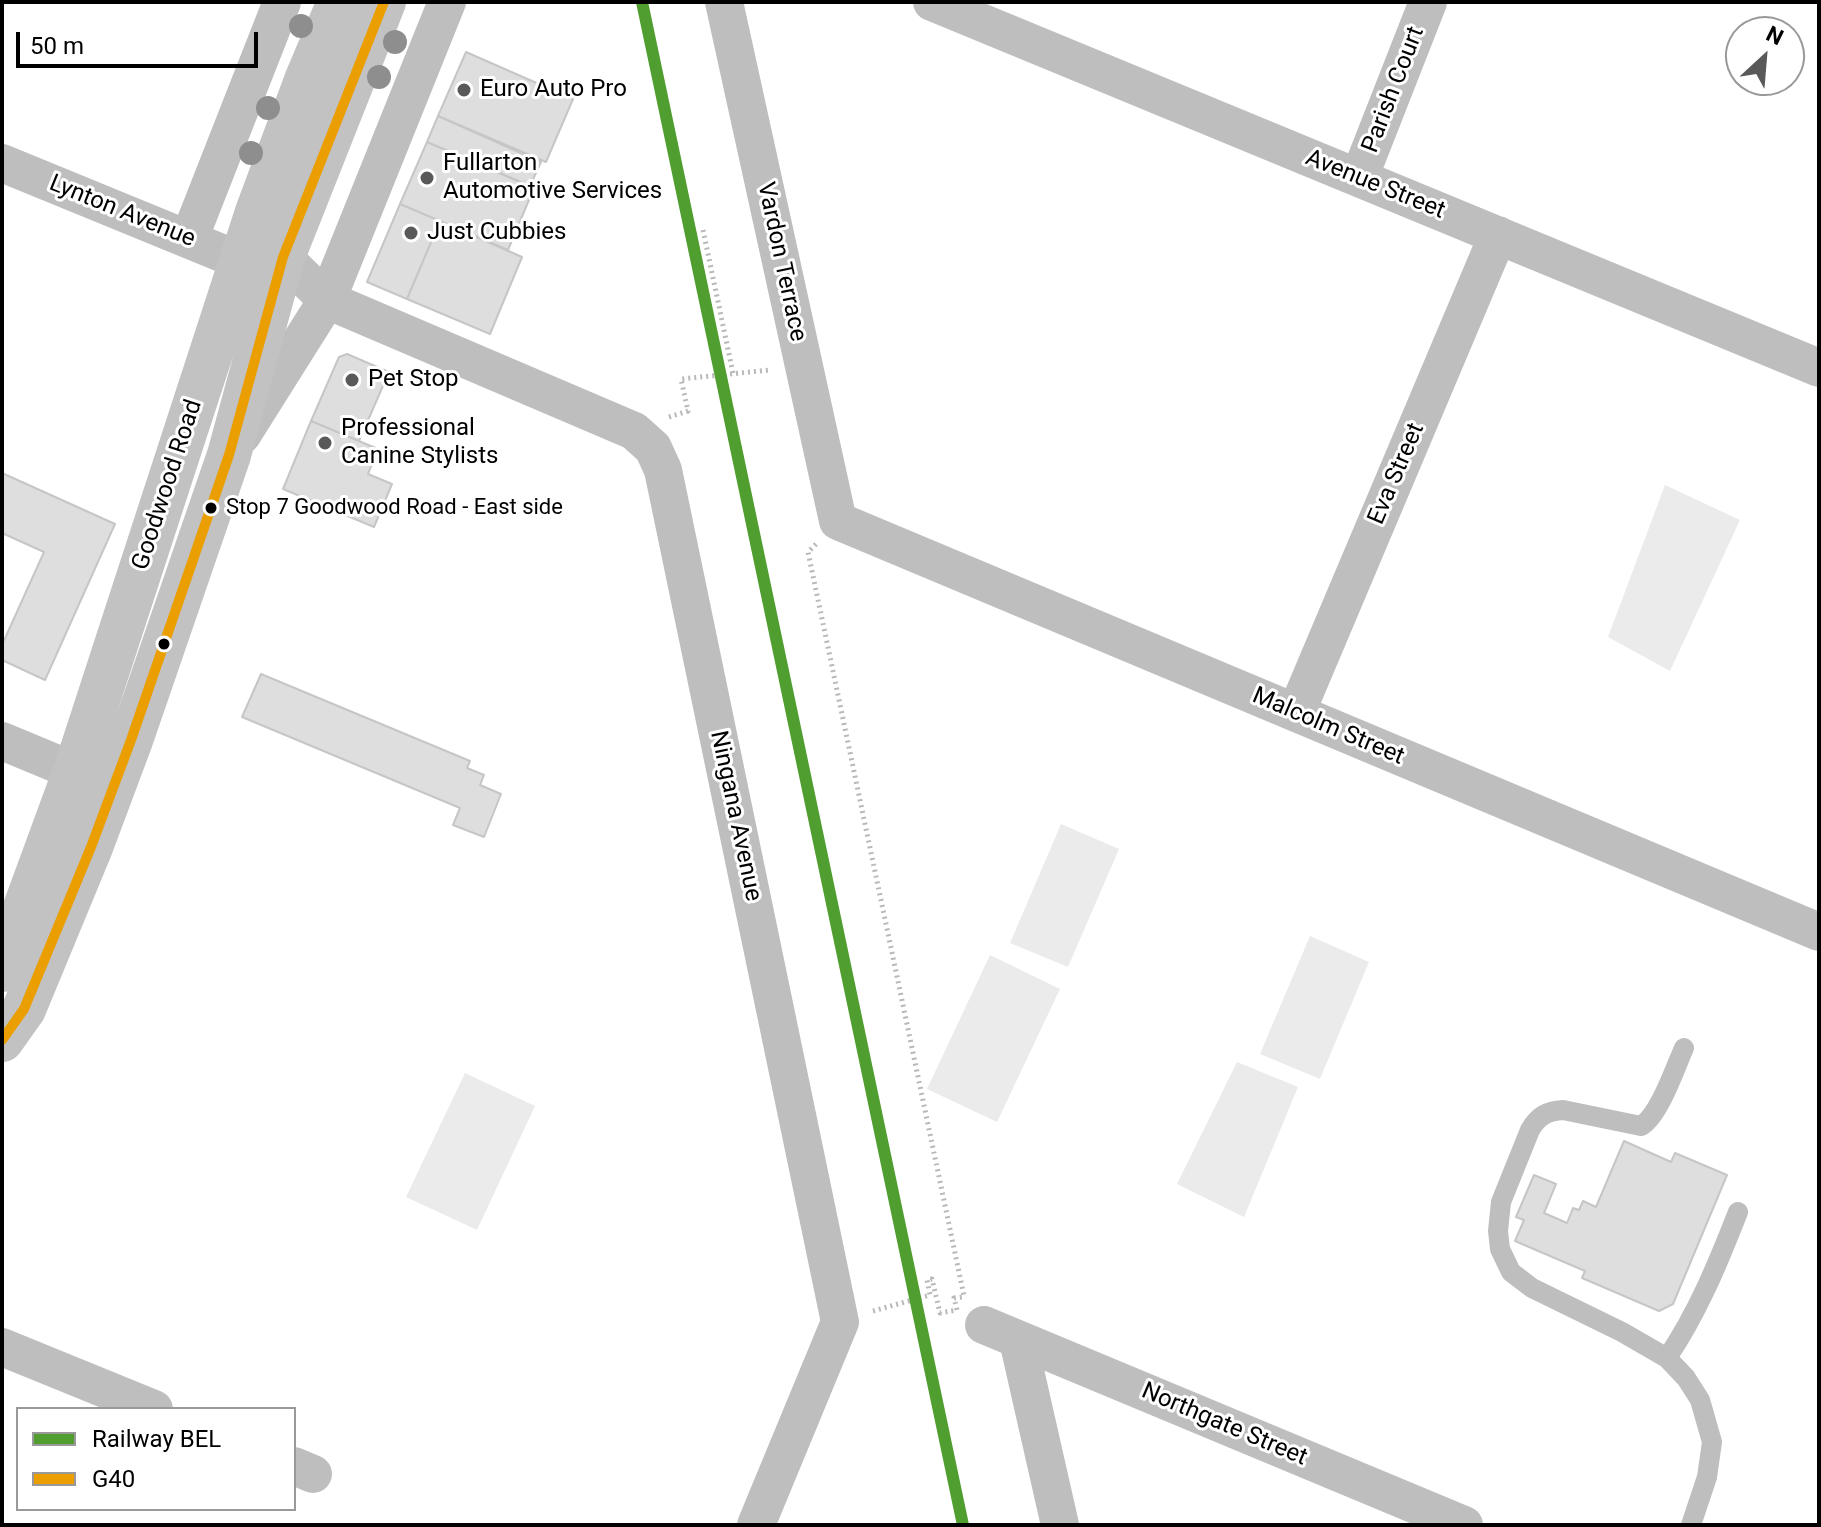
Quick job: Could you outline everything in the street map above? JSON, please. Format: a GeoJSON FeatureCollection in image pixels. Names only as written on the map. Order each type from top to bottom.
{"type":"FeatureCollection","features":[{"type":"Feature","properties":{"kind":"main road","name":"Goodwood Road"},"geometry":{"type":"LineString","coordinates":[[2,970],[194,562],[229,455],[262,259],[257,212],[339,2]]}},
{"type":"Feature","properties":{"kind":"main road","name":"Goodwood Road"},"geometry":{"type":"LineString","coordinates":[[2,1040],[24,1009],[91,847],[94,779],[262,259],[384,2]]}},
{"type":"Feature","properties":{"kind":"street"},"geometry":{"type":"LineString","coordinates":[[189,239],[282,2]]}},
{"type":"Feature","properties":{"kind":"street"},"geometry":{"type":"LineString","coordinates":[[229,455],[327,300],[447,2]]}},
{"type":"Feature","properties":{"kind":"street","name":"Vardon Terrace"},"geometry":{"type":"LineString","coordinates":[[724,2],[838,521]]}},
{"type":"Feature","properties":{"kind":"street","name":"Avenue Street"},"geometry":{"type":"LineString","coordinates":[[932,2],[1819,368]]}},
{"type":"Feature","properties":{"kind":"street","name":"Parish Court"},"geometry":{"type":"LineString","coordinates":[[1359,178],[1428,2]]}},
{"type":"Feature","properties":{"kind":"street","name":"Lynton Avenue"},"geometry":{"type":"LineString","coordinates":[[2,163],[189,239],[262,259]]}},
{"type":"Feature","properties":{"kind":"street","name":"Eva Street"},"geometry":{"type":"LineString","coordinates":[[1296,713],[1498,235]]}},
{"type":"Feature","properties":{"kind":"street","name":"Ningana Avenue"},"geometry":{"type":"LineString","coordinates":[[262,259],[327,300],[634,431],[653,448],[663,470],[840,1322]]}},
{"type":"Feature","properties":{"kind":"street","name":"Malcolm Street"},"geometry":{"type":"LineString","coordinates":[[838,521],[1819,932]]}},
{"type":"Feature","properties":{"kind":"street"},"geometry":{"type":"LineString","coordinates":[[2,741],[94,779]]}},
{"type":"Feature","properties":{"kind":"street","name":"Northgate Street"},"geometry":{"type":"LineString","coordinates":[[974,1311],[1018,1340],[1464,1525]]}},
{"type":"Feature","properties":{"kind":"street"},"geometry":{"type":"LineString","coordinates":[[756,1525],[840,1322]]}},
{"type":"Feature","properties":{"kind":"street"},"geometry":{"type":"LineString","coordinates":[[1018,1340],[1060,1525]]}},
{"type":"Feature","properties":{"kind":"street"},"geometry":{"type":"LineString","coordinates":[[2,1347],[149,1407]]}},
{"type":"Feature","properties":{"kind":"lane"},"geometry":{"type":"LineString","coordinates":[[1684,1048],[1656,1111],[1641,1126],[1563,1110],[1552,1110],[1535,1121],[1501,1202],[1498,1231],[1500,1249],[1511,1272],[1532,1288],[1667,1358],[1686,1378],[1700,1400],[1712,1442],[1707,1477],[1691,1525]]}},
{"type":"Feature","properties":{"kind":"lane"},"geometry":{"type":"LineString","coordinates":[[1667,1358],[1703,1298],[1738,1212]]}},
{"type":"Feature","properties":{"kind":"path"},"geometry":{"type":"LineString","coordinates":[[703,230],[733,373]]}},
{"type":"Feature","properties":{"kind":"path"},"geometry":{"type":"LineString","coordinates":[[634,431],[688,411],[681,379],[804,367]]}},
{"type":"Feature","properties":{"kind":"path"},"geometry":{"type":"LineString","coordinates":[[838,521],[808,552],[974,1311]]}},
{"type":"Feature","properties":{"kind":"path"},"geometry":{"type":"LineString","coordinates":[[840,1322],[930,1295],[927,1280],[932,1279],[940,1313],[957,1310],[954,1298],[974,1311]]}},
{"type":"Feature","properties":{"kind":"shaded area"},"geometry":{"type":"Polygon","coordinates":[[[1665,485],[1740,520],[1670,671],[1608,637],[1665,485]]]}},
{"type":"Feature","properties":{"kind":"shaded area"},"geometry":{"type":"Polygon","coordinates":[[[1061,824],[1119,849],[1068,967],[1010,943],[1061,824]]]}},
{"type":"Feature","properties":{"kind":"shaded area"},"geometry":{"type":"Polygon","coordinates":[[[1310,936],[1369,962],[1320,1079],[1260,1054],[1310,936]]]}},
{"type":"Feature","properties":{"kind":"shaded area"},"geometry":{"type":"Polygon","coordinates":[[[990,955],[1060,989],[997,1122],[927,1089],[990,955]]]}},
{"type":"Feature","properties":{"kind":"shaded area"},"geometry":{"type":"Polygon","coordinates":[[[1237,1062],[1298,1087],[1244,1217],[1177,1184],[1237,1062]]]}},
{"type":"Feature","properties":{"kind":"shaded area"},"geometry":{"type":"Polygon","coordinates":[[[465,1073],[535,1106],[477,1230],[406,1197],[465,1073]]]}},
{"type":"Feature","properties":{"kind":"building"},"geometry":{"type":"Polygon","coordinates":[[[466,52],[573,99],[546,162],[438,116],[466,52]]]}},
{"type":"Feature","properties":{"kind":"building"},"geometry":{"type":"Polygon","coordinates":[[[438,116],[541,162],[530,186],[427,142],[438,116]]]}},
{"type":"Feature","properties":{"kind":"building"},"geometry":{"type":"Polygon","coordinates":[[[427,142],[534,188],[508,250],[400,204],[427,142]]]}},
{"type":"Feature","properties":{"kind":"building"},"geometry":{"type":"Polygon","coordinates":[[[400,204],[440,221],[407,299],[367,282],[400,204]]]}},
{"type":"Feature","properties":{"kind":"building"},"geometry":{"type":"Polygon","coordinates":[[[440,221],[522,257],[490,334],[407,299],[440,221]]]}},
{"type":"Feature","properties":{"kind":"building"},"geometry":{"type":"Polygon","coordinates":[[[347,354],[389,372],[359,441],[311,421],[339,357],[347,354]]]}},
{"type":"Feature","properties":{"kind":"building"},"geometry":{"type":"Polygon","coordinates":[[[311,421],[378,449],[368,474],[392,484],[374,527],[283,489],[311,421]]]}},
{"type":"Feature","properties":{"kind":"building"},"geometry":{"type":"Polygon","coordinates":[[[2,473],[115,524],[45,680],[2,660],[2,645],[44,552],[2,533],[2,473]]]}},
{"type":"Feature","properties":{"kind":"building"},"geometry":{"type":"Polygon","coordinates":[[[261,674],[470,761],[467,768],[484,775],[480,785],[501,794],[484,837],[453,825],[460,808],[242,717],[261,674]]]}},
{"type":"Feature","properties":{"kind":"building"},"geometry":{"type":"Polygon","coordinates":[[[1624,1141],[1671,1162],[1675,1153],[1727,1175],[1673,1304],[1659,1311],[1582,1278],[1585,1271],[1515,1241],[1524,1220],[1516,1217],[1534,1175],[1556,1184],[1544,1213],[1567,1223],[1573,1208],[1579,1210],[1583,1201],[1596,1207],[1624,1141]]]}},
{"type":"Feature","properties":{"kind":"rail line","name":"BEL"},"geometry":{"type":"LineString","coordinates":[[642,2],[963,1525]]}},
{"type":"Feature","properties":{"kind":"transit line","name":"G40"},"geometry":{"type":"LineString","coordinates":[[2,1040],[24,1009],[131,740],[229,455],[283,257],[384,2]]}},
{"type":"Feature","properties":{"kind":"place","name":"Euro Auto Pro"},"geometry":{"type":"Point","coordinates":[464,90]}},
{"type":"Feature","properties":{"kind":"place","name":"Fullarton Automotive Services"},"geometry":{"type":"Point","coordinates":[427,178]}},
{"type":"Feature","properties":{"kind":"place","name":"Just Cubbies"},"geometry":{"type":"Point","coordinates":[411,233]}},
{"type":"Feature","properties":{"kind":"place","name":"Pet Stop"},"geometry":{"type":"Point","coordinates":[352,380]}},
{"type":"Feature","properties":{"kind":"place","name":"Professional Canine Stylists"},"geometry":{"type":"Point","coordinates":[325,443]}},
{"type":"Feature","properties":{"kind":"place","name":"Stop 7 Goodwood Road - East side"},"geometry":{"type":"Point","coordinates":[211,508]}}]}
